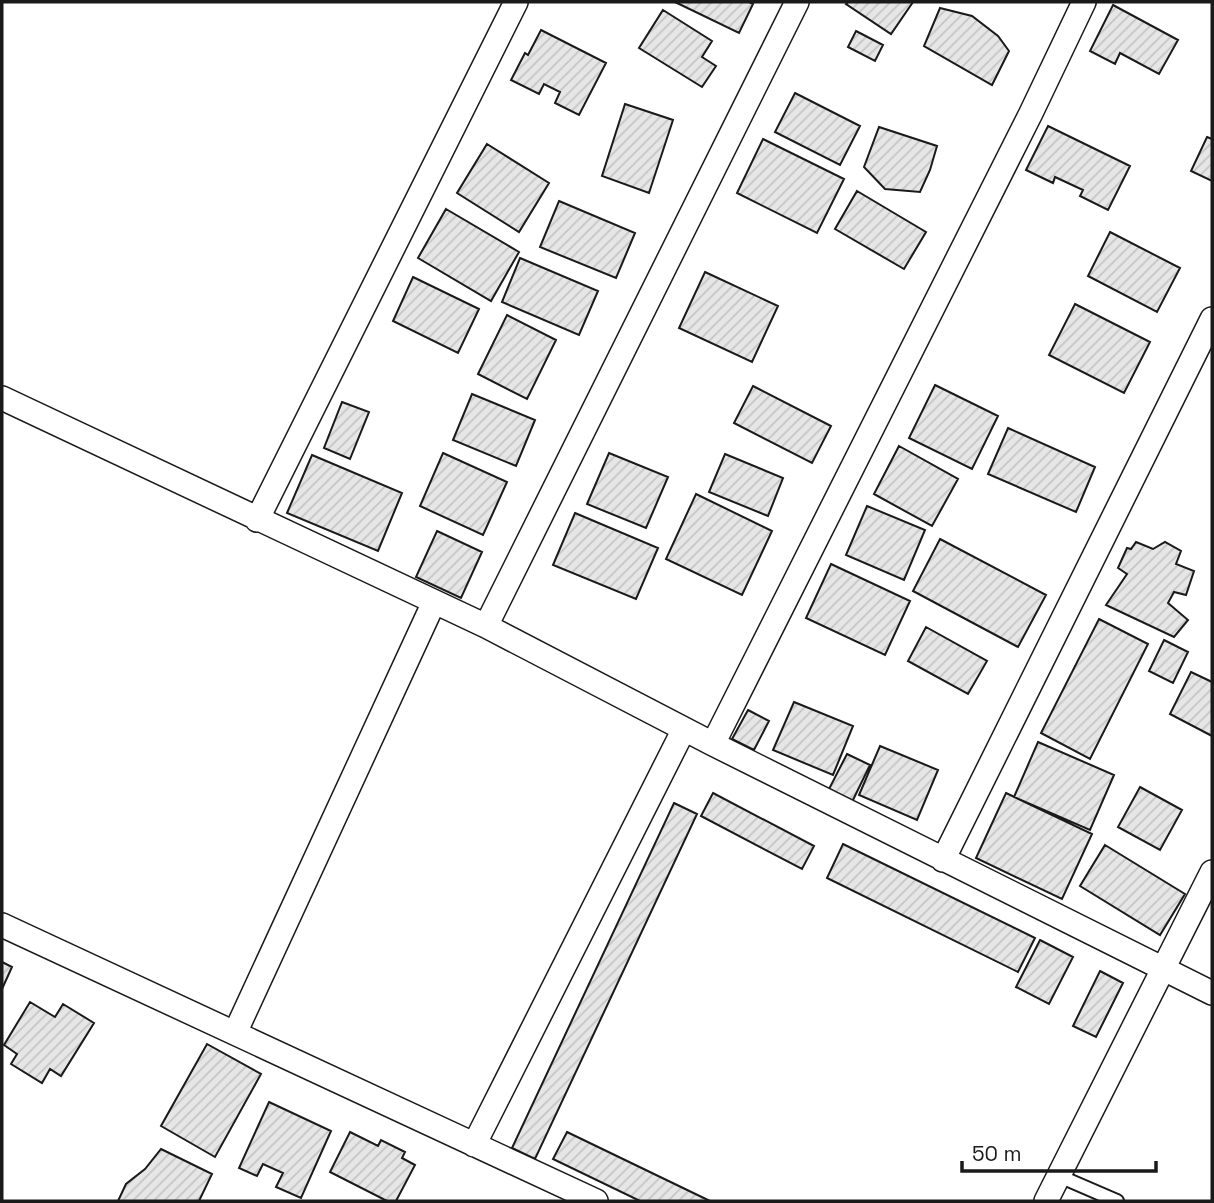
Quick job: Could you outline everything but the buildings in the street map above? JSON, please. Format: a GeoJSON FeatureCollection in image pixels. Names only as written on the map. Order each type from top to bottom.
{"type":"FeatureCollection","features":[{"type":"Feature","properties":{"kind":"street"},"geometry":{"type":"LineString","coordinates":[[257,520],[516,2]]}},
{"type":"Feature","properties":{"kind":"street"},"geometry":{"type":"LineString","coordinates":[[486,626],[797,2]]}},
{"type":"Feature","properties":{"kind":"street"},"geometry":{"type":"LineString","coordinates":[[713,744],[1025,125],[1084,2]]}},
{"type":"Feature","properties":{"kind":"street"},"geometry":{"type":"LineString","coordinates":[[943,860],[1212,319]]}},
{"type":"Feature","properties":{"kind":"street"},"geometry":{"type":"LineString","coordinates":[[2,398],[486,626],[713,744],[1212,993]]}},
{"type":"Feature","properties":{"kind":"street"},"geometry":{"type":"LineString","coordinates":[[235,1033],[435,602]]}},
{"type":"Feature","properties":{"kind":"street"},"geometry":{"type":"LineString","coordinates":[[474,1145],[684,729]]}},
{"type":"Feature","properties":{"kind":"street"},"geometry":{"type":"LineString","coordinates":[[1046,1201],[1212,872]]}},
{"type":"Feature","properties":{"kind":"street"},"geometry":{"type":"LineString","coordinates":[[2,925],[596,1201]]}},
{"type":"Feature","properties":{"kind":"lane"},"geometry":{"type":"LineString","coordinates":[[1059,1176],[1117,1201]]}}]}
